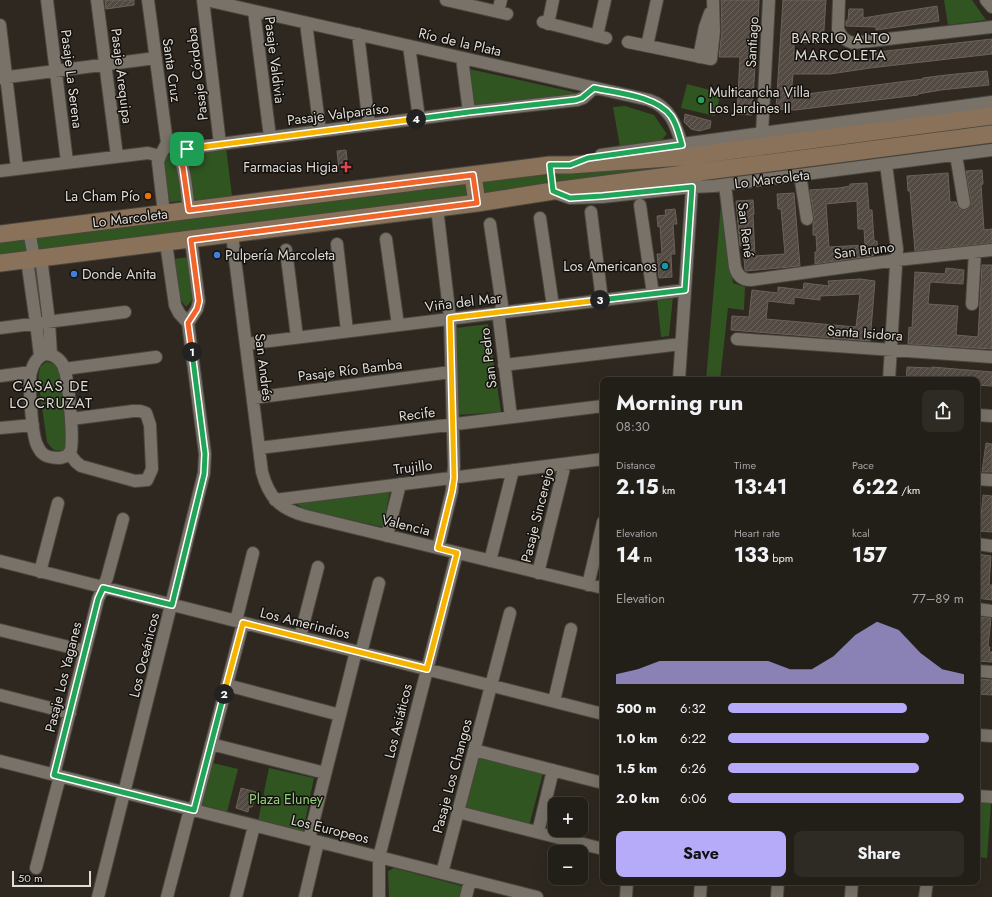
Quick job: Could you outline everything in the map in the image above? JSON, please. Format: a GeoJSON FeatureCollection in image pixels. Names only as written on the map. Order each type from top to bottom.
{"type":"FeatureCollection","features":[{"type":"Feature","properties":{"kind":"main road","name":"Lo Marcoleta"},"geometry":{"type":"LineString","coordinates":[[0,234],[550,165],[570,165],[689,156],[992,116]]}},
{"type":"Feature","properties":{"kind":"main road","name":"Lo Marcoleta"},"geometry":{"type":"LineString","coordinates":[[0,263],[232,235],[477,203],[553,191],[992,134]]}},
{"type":"Feature","properties":{"kind":"main road"},"geometry":{"type":"LineString","coordinates":[[550,165],[553,191]]}},
{"type":"Feature","properties":{"kind":"main road"},"geometry":{"type":"LineString","coordinates":[[473,175],[477,203]]}},
{"type":"Feature","properties":{"kind":"street","name":"Pasaje La Serena"},"geometry":{"type":"LineString","coordinates":[[47,0],[67,162]]}},
{"type":"Feature","properties":{"kind":"street","name":"Pasaje Arequipa"},"geometry":{"type":"LineString","coordinates":[[97,0],[117,156]]}},
{"type":"Feature","properties":{"kind":"street","name":"Santa Cruz"},"geometry":{"type":"LineString","coordinates":[[148,0],[167,143]]}},
{"type":"Feature","properties":{"kind":"street","name":"Pasaje Córdoba"},"geometry":{"type":"LineString","coordinates":[[203,0],[220,144]]}},
{"type":"Feature","properties":{"kind":"street","name":"Río de la Plata"},"geometry":{"type":"LineString","coordinates":[[206,0],[649,100],[660,104],[674,120],[682,145]]}},
{"type":"Feature","properties":{"kind":"street"},"geometry":{"type":"LineString","coordinates":[[448,0],[502,9]]}},
{"type":"Feature","properties":{"kind":"street"},"geometry":{"type":"LineString","coordinates":[[553,0],[545,23],[601,37],[605,0]]}},
{"type":"Feature","properties":{"kind":"street"},"geometry":{"type":"LineString","coordinates":[[647,46],[657,0]]}},
{"type":"Feature","properties":{"kind":"street","name":"Santiago"},"geometry":{"type":"LineString","coordinates":[[762,134],[769,0]]}},
{"type":"Feature","properties":{"kind":"street"},"geometry":{"type":"LineString","coordinates":[[838,0],[839,33],[844,39],[853,43],[992,27]]}},
{"type":"Feature","properties":{"kind":"street"},"geometry":{"type":"LineString","coordinates":[[986,0],[992,8]]}},
{"type":"Feature","properties":{"kind":"street"},"geometry":{"type":"LineString","coordinates":[[628,42],[705,58],[706,27],[713,3]]}},
{"type":"Feature","properties":{"kind":"street","name":"Pasaje Valdivia"},"geometry":{"type":"LineString","coordinates":[[254,11],[270,137]]}},
{"type":"Feature","properties":{"kind":"street"},"geometry":{"type":"LineString","coordinates":[[306,23],[320,131]]}},
{"type":"Feature","properties":{"kind":"street"},"geometry":{"type":"LineString","coordinates":[[0,25],[3,77],[17,168]]}},
{"type":"Feature","properties":{"kind":"street"},"geometry":{"type":"LineString","coordinates":[[358,34],[369,125]]}},
{"type":"Feature","properties":{"kind":"street"},"geometry":{"type":"LineString","coordinates":[[410,46],[419,118]]}},
{"type":"Feature","properties":{"kind":"street"},"geometry":{"type":"LineString","coordinates":[[3,77],[156,58]]}},
{"type":"Feature","properties":{"kind":"street"},"geometry":{"type":"LineString","coordinates":[[462,58],[469,112]]}},
{"type":"Feature","properties":{"kind":"street","name":"Pasaje Valparaíso"},"geometry":{"type":"LineString","coordinates":[[178,154],[187,149],[270,137],[576,100],[582,98],[594,88]]}},
{"type":"Feature","properties":{"kind":"street","name":"Lo Marcoleta"},"geometry":{"type":"LineString","coordinates":[[570,165],[588,158],[992,102]]}},
{"type":"Feature","properties":{"kind":"street"},"geometry":{"type":"LineString","coordinates":[[164,214],[158,169],[160,156],[167,143],[178,154],[183,168],[189,210]]}},
{"type":"Feature","properties":{"kind":"street","name":"Lo Marcoleta"},"geometry":{"type":"LineString","coordinates":[[553,191],[570,198],[725,185],[992,150]]}},
{"type":"Feature","properties":{"kind":"street"},"geometry":{"type":"LineString","coordinates":[[0,171],[148,152],[160,156]]}},
{"type":"Feature","properties":{"kind":"street"},"geometry":{"type":"LineString","coordinates":[[956,155],[964,203]]}},
{"type":"Feature","properties":{"kind":"street"},"geometry":{"type":"LineString","coordinates":[[886,164],[896,236],[897,260],[889,377]]}},
{"type":"Feature","properties":{"kind":"street"},"geometry":{"type":"LineString","coordinates":[[678,377],[692,187],[702,172]]}},
{"type":"Feature","properties":{"kind":"street"},"geometry":{"type":"LineString","coordinates":[[800,175],[807,219]]}},
{"type":"Feature","properties":{"kind":"street","name":"San René"},"geometry":{"type":"LineString","coordinates":[[725,185],[735,267],[741,277]]}},
{"type":"Feature","properties":{"kind":"street"},"geometry":{"type":"LineString","coordinates":[[640,205],[653,294]]}},
{"type":"Feature","properties":{"kind":"street"},"geometry":{"type":"LineString","coordinates":[[437,208],[450,318],[454,478],[438,548]]}},
{"type":"Feature","properties":{"kind":"street"},"geometry":{"type":"LineString","coordinates":[[591,212],[602,300]]}},
{"type":"Feature","properties":{"kind":"street"},"geometry":{"type":"LineString","coordinates":[[540,218],[553,306]]}},
{"type":"Feature","properties":{"kind":"street","name":"San Pedro"},"geometry":{"type":"LineString","coordinates":[[490,224],[502,305],[499,319],[511,417]]}},
{"type":"Feature","properties":{"kind":"street"},"geometry":{"type":"LineString","coordinates":[[30,230],[34,258],[42,265],[49,322],[45,355],[35,362],[30,377],[33,425],[37,445],[43,454],[58,458],[64,457],[69,453],[72,441],[71,419],[62,364],[58,359],[45,355]]}},
{"type":"Feature","properties":{"kind":"street","name":"San Andrés"},"geometry":{"type":"LineString","coordinates":[[232,235],[259,448],[265,481],[275,500]]}},
{"type":"Feature","properties":{"kind":"street"},"geometry":{"type":"LineString","coordinates":[[386,239],[398,325]]}},
{"type":"Feature","properties":{"kind":"street"},"geometry":{"type":"LineString","coordinates":[[166,243],[175,306],[188,323],[197,309],[199,301],[191,240]]}},
{"type":"Feature","properties":{"kind":"street"},"geometry":{"type":"LineString","coordinates":[[336,244],[348,331]]}},
{"type":"Feature","properties":{"kind":"street"},"geometry":{"type":"LineString","coordinates":[[286,250],[297,337]]}},
{"type":"Feature","properties":{"kind":"street","name":"San Bruno"},"geometry":{"type":"LineString","coordinates":[[741,277],[751,280],[897,260],[992,250]]}},
{"type":"Feature","properties":{"kind":"street"},"geometry":{"type":"LineString","coordinates":[[972,304],[975,252]]}},
{"type":"Feature","properties":{"kind":"street"},"geometry":{"type":"LineString","coordinates":[[34,258],[28,267],[36,324],[45,355]]}},
{"type":"Feature","properties":{"kind":"street","name":"Viña del Mar"},"geometry":{"type":"LineString","coordinates":[[246,344],[685,290]]}},
{"type":"Feature","properties":{"kind":"street"},"geometry":{"type":"LineString","coordinates":[[0,328],[125,312]]}},
{"type":"Feature","properties":{"kind":"street","name":"Los Oceánicos"},"geometry":{"type":"LineString","coordinates":[[98,897],[203,483],[205,464],[188,323]]}},
{"type":"Feature","properties":{"kind":"street","name":"Santa Isidora"},"geometry":{"type":"LineString","coordinates":[[737,339],[992,357]]}},
{"type":"Feature","properties":{"kind":"street"},"geometry":{"type":"LineString","coordinates":[[504,365],[681,344]]}},
{"type":"Feature","properties":{"kind":"street"},"geometry":{"type":"LineString","coordinates":[[64,369],[156,357]]}},
{"type":"Feature","properties":{"kind":"street"},"geometry":{"type":"LineString","coordinates":[[0,376],[31,372]]}},
{"type":"Feature","properties":{"kind":"street","name":"Pasaje Río Bamba"},"geometry":{"type":"LineString","coordinates":[[253,398],[451,372]]}},
{"type":"Feature","properties":{"kind":"street","name":"Recife"},"geometry":{"type":"LineString","coordinates":[[259,448],[600,406]]}},
{"type":"Feature","properties":{"kind":"street"},"geometry":{"type":"LineString","coordinates":[[69,453],[81,466],[135,481],[147,480],[152,469],[150,425],[146,413],[133,411],[71,419]]}},
{"type":"Feature","properties":{"kind":"street"},"geometry":{"type":"LineString","coordinates":[[980,415],[992,416]]}},
{"type":"Feature","properties":{"kind":"street"},"geometry":{"type":"LineString","coordinates":[[0,428],[33,425]]}},
{"type":"Feature","properties":{"kind":"street","name":"Trujillo"},"geometry":{"type":"LineString","coordinates":[[275,500],[600,459]]}},
{"type":"Feature","properties":{"kind":"street","name":"Pasaje Sincerejo"},"geometry":{"type":"LineString","coordinates":[[538,573],[565,464]]}},
{"type":"Feature","properties":{"kind":"street"},"geometry":{"type":"LineString","coordinates":[[490,561],[513,470]]}},
{"type":"Feature","properties":{"kind":"street"},"geometry":{"type":"LineString","coordinates":[[980,479],[992,480]]}},
{"type":"Feature","properties":{"kind":"street"},"geometry":{"type":"LineString","coordinates":[[387,536],[400,484]]}},
{"type":"Feature","properties":{"kind":"street","name":"Valencia"},"geometry":{"type":"LineString","coordinates":[[275,500],[282,506],[297,514],[600,587]]}},
{"type":"Feature","properties":{"kind":"street"},"geometry":{"type":"LineString","coordinates":[[40,572],[58,503]]}},
{"type":"Feature","properties":{"kind":"street","name":"Pasaje Los Yaganes"},"geometry":{"type":"LineString","coordinates":[[36,868],[85,651],[98,599],[107,578],[123,519]]}},
{"type":"Feature","properties":{"kind":"street"},"geometry":{"type":"LineString","coordinates":[[588,585],[600,535]]}},
{"type":"Feature","properties":{"kind":"street"},"geometry":{"type":"LineString","coordinates":[[980,544],[992,546]]}},
{"type":"Feature","properties":{"kind":"street"},"geometry":{"type":"LineString","coordinates":[[167,897],[227,686],[253,553]]}},
{"type":"Feature","properties":{"kind":"street","name":"Los Asiáticos"},"geometry":{"type":"LineString","coordinates":[[379,897],[379,857],[457,553]]}},
{"type":"Feature","properties":{"kind":"street","name":"Los Amerindios"},"geometry":{"type":"LineString","coordinates":[[0,561],[600,713]]}},
{"type":"Feature","properties":{"kind":"street"},"geometry":{"type":"LineString","coordinates":[[300,637],[318,567]]}},
{"type":"Feature","properties":{"kind":"street"},"geometry":{"type":"LineString","coordinates":[[305,897],[325,773],[340,715],[379,583]]}},
{"type":"Feature","properties":{"kind":"street"},"geometry":{"type":"LineString","coordinates":[[980,609],[992,611]]}},
{"type":"Feature","properties":{"kind":"street","name":"Pasaje Los Changos"},"geometry":{"type":"LineString","coordinates":[[442,873],[510,613]]}},
{"type":"Feature","properties":{"kind":"street"},"geometry":{"type":"LineString","coordinates":[[554,701],[571,629]]}},
{"type":"Feature","properties":{"kind":"street"},"geometry":{"type":"LineString","coordinates":[[0,630],[85,651]]}},
{"type":"Feature","properties":{"kind":"street"},"geometry":{"type":"LineString","coordinates":[[980,671],[992,672]]}},
{"type":"Feature","properties":{"kind":"street"},"geometry":{"type":"LineString","coordinates":[[227,686],[340,715]]}},
{"type":"Feature","properties":{"kind":"street"},"geometry":{"type":"LineString","coordinates":[[0,695],[70,713]]}},
{"type":"Feature","properties":{"kind":"street"},"geometry":{"type":"LineString","coordinates":[[980,735],[992,736]]}},
{"type":"Feature","properties":{"kind":"street"},"geometry":{"type":"LineString","coordinates":[[211,744],[325,773]]}},
{"type":"Feature","properties":{"kind":"street"},"geometry":{"type":"LineString","coordinates":[[474,750],[600,782]]}},
{"type":"Feature","properties":{"kind":"street","name":"Los Europeos"},"geometry":{"type":"LineString","coordinates":[[0,761],[537,897]]}},
{"type":"Feature","properties":{"kind":"street"},"geometry":{"type":"LineString","coordinates":[[538,832],[553,770]]}},
{"type":"Feature","properties":{"kind":"street"},"geometry":{"type":"LineString","coordinates":[[980,796],[992,797]]}},
{"type":"Feature","properties":{"kind":"street"},"geometry":{"type":"LineString","coordinates":[[458,812],[600,848]]}},
{"type":"Feature","properties":{"kind":"street"},"geometry":{"type":"LineString","coordinates":[[236,897],[254,826]]}},
{"type":"Feature","properties":{"kind":"street"},"geometry":{"type":"LineString","coordinates":[[466,897],[470,880]]}},
{"type":"Feature","properties":{"kind":"street"},"geometry":{"type":"LineString","coordinates":[[626,897],[627,885]]}},
{"type":"Feature","properties":{"kind":"street"},"geometry":{"type":"LineString","coordinates":[[700,897],[701,885]]}},
{"type":"Feature","properties":{"kind":"street"},"geometry":{"type":"LineString","coordinates":[[777,897],[778,885]]}},
{"type":"Feature","properties":{"kind":"street"},"geometry":{"type":"LineString","coordinates":[[851,897],[852,885]]}},
{"type":"Feature","properties":{"kind":"street"},"geometry":{"type":"LineString","coordinates":[[926,897],[927,885]]}},
{"type":"Feature","properties":{"kind":"green space"},"geometry":{"type":"Polygon","coordinates":[[[944,0],[972,0],[986,20],[948,25],[944,0]]]}},
{"type":"Feature","properties":{"kind":"green space"},"geometry":{"type":"Polygon","coordinates":[[[469,69],[578,93],[564,96],[475,105],[469,69]]]}},
{"type":"Feature","properties":{"kind":"green space","name":"Multicancha Villa Los Jardines II"},"geometry":{"type":"Polygon","coordinates":[[[687,84],[721,93],[715,116],[681,108],[687,84]]]}},
{"type":"Feature","properties":{"kind":"green space"},"geometry":{"type":"Polygon","coordinates":[[[625,106],[654,115],[667,134],[660,142],[620,147],[613,107],[625,106]]]}},
{"type":"Feature","properties":{"kind":"green space"},"geometry":{"type":"Polygon","coordinates":[[[226,147],[232,196],[199,201],[192,198],[186,155],[226,147]]]}},
{"type":"Feature","properties":{"kind":"green space"},"geometry":{"type":"Polygon","coordinates":[[[165,155],[174,155],[183,201],[170,202],[164,167],[165,155]]]}},
{"type":"Feature","properties":{"kind":"green space"},"geometry":{"type":"Polygon","coordinates":[[[669,158],[675,173],[0,259],[0,242],[669,158]]]}},
{"type":"Feature","properties":{"kind":"green space"},"geometry":{"type":"Polygon","coordinates":[[[721,204],[724,205],[733,283],[745,287],[744,310],[728,308],[720,377],[706,377],[721,204]]]}},
{"type":"Feature","properties":{"kind":"green space"},"geometry":{"type":"Polygon","coordinates":[[[188,257],[193,299],[186,307],[179,298],[174,259],[188,257]]]}},
{"type":"Feature","properties":{"kind":"green space"},"geometry":{"type":"Polygon","coordinates":[[[673,297],[669,336],[661,337],[657,299],[673,297]]]}},
{"type":"Feature","properties":{"kind":"green space"},"geometry":{"type":"Polygon","coordinates":[[[488,324],[501,412],[457,415],[456,328],[488,324]]]}},
{"type":"Feature","properties":{"kind":"green space"},"geometry":{"type":"Polygon","coordinates":[[[46,362],[52,363],[59,368],[70,433],[69,449],[61,451],[52,448],[47,442],[38,380],[40,367],[46,362]]]}},
{"type":"Feature","properties":{"kind":"green space"},"geometry":{"type":"Polygon","coordinates":[[[390,491],[383,527],[307,510],[299,506],[294,501],[390,491]]]}},
{"type":"Feature","properties":{"kind":"green space"},"geometry":{"type":"Polygon","coordinates":[[[477,756],[543,773],[529,826],[464,809],[477,756]]]}},
{"type":"Feature","properties":{"kind":"green space"},"geometry":{"type":"Polygon","coordinates":[[[213,763],[238,769],[227,812],[202,805],[213,763]]]}},
{"type":"Feature","properties":{"kind":"green space","name":"Plaza Eluney"},"geometry":{"type":"Polygon","coordinates":[[[269,768],[314,778],[303,831],[258,821],[269,768]]]}},
{"type":"Feature","properties":{"kind":"green space"},"geometry":{"type":"Polygon","coordinates":[[[980,802],[991,803],[987,858],[980,857],[980,802]]]}},
{"type":"Feature","properties":{"kind":"green space"},"geometry":{"type":"Polygon","coordinates":[[[394,868],[462,886],[460,897],[389,897],[388,871],[394,868]]]}},
{"type":"Feature","properties":{"kind":"building"},"geometry":{"type":"Polygon","coordinates":[[[105,0],[134,0],[134,5],[106,9],[105,0]]]}},
{"type":"Feature","properties":{"kind":"building"},"geometry":{"type":"Polygon","coordinates":[[[721,0],[759,0],[752,115],[737,114],[740,57],[719,57],[722,31],[721,0]]]}},
{"type":"Feature","properties":{"kind":"building"},"geometry":{"type":"Polygon","coordinates":[[[783,0],[826,0],[823,44],[794,42],[794,59],[874,59],[874,53],[877,52],[992,39],[992,54],[830,74],[793,74],[791,96],[946,75],[987,71],[989,85],[795,110],[776,109],[783,0]]]}},
{"type":"Feature","properties":{"kind":"building"},"geometry":{"type":"Polygon","coordinates":[[[937,6],[939,21],[876,30],[876,27],[846,26],[849,9],[863,9],[863,18],[937,6]]]}},
{"type":"Feature","properties":{"kind":"building"},"geometry":{"type":"Polygon","coordinates":[[[685,114],[711,121],[710,128],[699,131],[691,129],[684,122],[685,114]]]}},
{"type":"Feature","properties":{"kind":"building"},"geometry":{"type":"Polygon","coordinates":[[[346,150],[348,168],[339,169],[337,151],[346,150]]]}},
{"type":"Feature","properties":{"kind":"building"},"geometry":{"type":"Polygon","coordinates":[[[982,170],[983,184],[981,185],[984,230],[992,229],[992,243],[915,251],[910,191],[908,191],[907,176],[948,173],[950,202],[956,202],[958,208],[965,210],[969,208],[971,202],[966,171],[982,170]]]}},
{"type":"Feature","properties":{"kind":"building"},"geometry":{"type":"Polygon","coordinates":[[[867,183],[869,210],[872,210],[874,241],[877,241],[878,252],[873,252],[873,256],[815,264],[815,252],[817,252],[816,235],[813,235],[814,218],[810,190],[839,188],[850,186],[850,184],[867,183]],[[857,201],[826,204],[829,247],[865,245],[864,229],[858,229],[857,201]]]}},
{"type":"Feature","properties":{"kind":"building"},"geometry":{"type":"Polygon","coordinates":[[[794,193],[800,266],[746,271],[743,246],[740,246],[736,201],[753,200],[755,256],[785,254],[781,209],[778,209],[777,194],[794,193]]]}},
{"type":"Feature","properties":{"kind":"building","name":"Los Americanos"},"geometry":{"type":"Polygon","coordinates":[[[675,209],[677,224],[673,224],[675,254],[671,254],[672,277],[659,278],[657,254],[662,254],[660,226],[658,227],[657,216],[666,215],[665,210],[675,209]]]}},
{"type":"Feature","properties":{"kind":"building"},"geometry":{"type":"Polygon","coordinates":[[[982,265],[992,265],[992,349],[908,344],[909,327],[912,328],[915,272],[945,274],[946,268],[964,270],[963,284],[930,282],[928,304],[958,306],[956,335],[978,337],[982,265]]]}},
{"type":"Feature","properties":{"kind":"building"},"geometry":{"type":"Polygon","coordinates":[[[860,279],[875,281],[870,341],[731,330],[732,316],[749,317],[752,290],[778,293],[778,287],[803,290],[804,283],[829,286],[828,281],[860,279]],[[860,294],[820,296],[820,300],[794,297],[794,304],[768,301],[766,319],[856,327],[860,294]]]}},
{"type":"Feature","properties":{"kind":"building"},"geometry":{"type":"Polygon","coordinates":[[[907,367],[932,367],[992,372],[992,386],[980,385],[980,377],[906,377],[907,367]]]}},
{"type":"Feature","properties":{"kind":"building"},"geometry":{"type":"Polygon","coordinates":[[[986,443],[992,444],[992,472],[982,472],[986,443]]]}},
{"type":"Feature","properties":{"kind":"building"},"geometry":{"type":"Polygon","coordinates":[[[983,495],[992,496],[992,532],[980,531],[983,495]]]}},
{"type":"Feature","properties":{"kind":"building"},"geometry":{"type":"Polygon","coordinates":[[[980,554],[991,556],[989,585],[992,585],[992,600],[980,598],[980,554]]]}},
{"type":"Feature","properties":{"kind":"building"},"geometry":{"type":"Polygon","coordinates":[[[980,617],[991,618],[988,647],[990,647],[989,652],[992,652],[992,662],[980,661],[980,617]]]}},
{"type":"Feature","properties":{"kind":"building"},"geometry":{"type":"Polygon","coordinates":[[[980,679],[992,680],[992,695],[980,694],[980,679]]]}},
{"type":"Feature","properties":{"kind":"building"},"geometry":{"type":"Polygon","coordinates":[[[241,788],[256,792],[252,807],[249,807],[248,812],[236,808],[241,788]]]}},
{"type":"Feature","properties":{"kind":"place","name":"Multicancha Villa Los Jardines II"},"geometry":{"type":"Point","coordinates":[701,100]}},
{"type":"Feature","properties":{"kind":"place","name":"Farmacias Higia"},"geometry":{"type":"Point","coordinates":[346,167]}},
{"type":"Feature","properties":{"kind":"place","name":"La Cham Pío"},"geometry":{"type":"Point","coordinates":[148,196]}},
{"type":"Feature","properties":{"kind":"place","name":"Pulpería Marcoleta"},"geometry":{"type":"Point","coordinates":[217,255]}},
{"type":"Feature","properties":{"kind":"place","name":"Los Americanos"},"geometry":{"type":"Point","coordinates":[665,266]}},
{"type":"Feature","properties":{"kind":"place","name":"Donde Anita"},"geometry":{"type":"Point","coordinates":[74,274]}},
{"type":"Feature","properties":{"kind":"district","name":"BARRIO ALTO MARCOLETA"},"geometry":{"type":"Point","coordinates":[841,46]}},
{"type":"Feature","properties":{"kind":"district","name":"CASAS DE LO CRUZAT"},"geometry":{"type":"Point","coordinates":[51,394]}},
{"type":"Feature","properties":{"kind":"route"},"geometry":{"type":"LineString","coordinates":[[594,88],[649,100],[660,104],[674,120],[682,145],[603,155],[588,158],[570,165],[550,165],[553,191],[561,196],[570,198],[692,187],[685,290],[450,318],[454,478],[438,548],[457,553],[427,669],[243,623],[194,810],[54,775],[98,599],[103,588],[172,605],[203,483],[205,464],[188,323],[196,312],[199,301],[191,240],[477,203],[473,175],[189,210],[183,168],[178,154],[187,149],[469,112],[576,100],[582,98],[594,88]]}}]}
